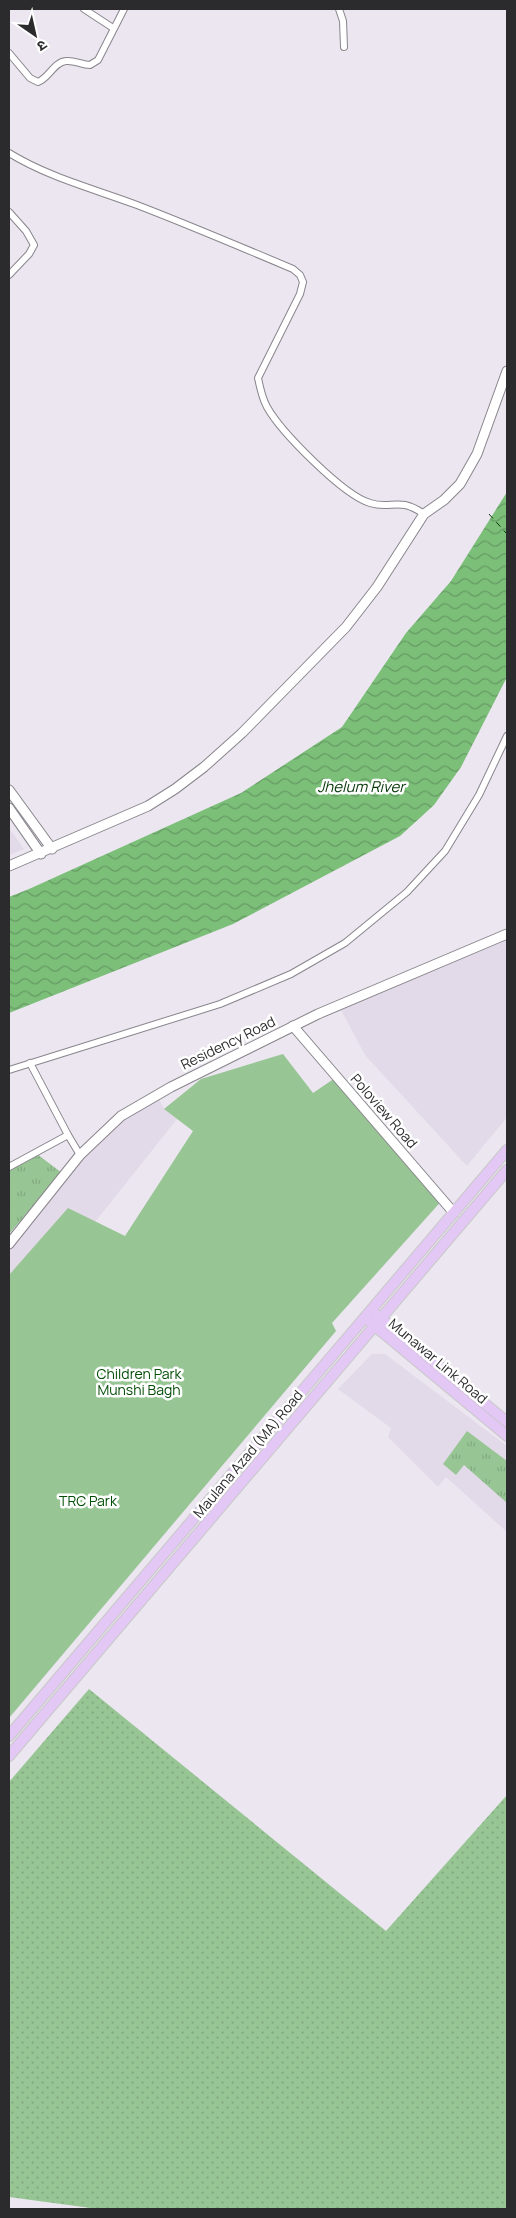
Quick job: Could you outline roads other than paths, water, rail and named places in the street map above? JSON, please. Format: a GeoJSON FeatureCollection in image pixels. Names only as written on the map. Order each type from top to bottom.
{"type":"FeatureCollection","features":[{"type":"Feature","properties":{"kind":"main road"},"geometry":{"type":"LineString","coordinates":[[9,866],[41,854],[148,806],[175,789],[242,733],[346,627],[377,587],[424,514],[444,500],[460,484],[477,454],[507,371]]}},
{"type":"Feature","properties":{"kind":"main road"},"geometry":{"type":"LineString","coordinates":[[9,790],[12,801],[52,848]]}},
{"type":"Feature","properties":{"kind":"main road"},"geometry":{"type":"LineString","coordinates":[[9,808],[41,854]]}},
{"type":"Feature","properties":{"kind":"main road","name":"Residency Road"},"geometry":{"type":"LineString","coordinates":[[9,1244],[80,1155],[121,1116],[171,1087],[294,1026],[507,934]]}},
{"type":"Feature","properties":{"kind":"main road","name":"Poloview Road"},"geometry":{"type":"LineString","coordinates":[[294,1026],[454,1213]]}},
{"type":"Feature","properties":{"kind":"main road","name":"Maulana Azad (MA) Road"},"geometry":{"type":"LineString","coordinates":[[9,1736],[507,1150]]}},
{"type":"Feature","properties":{"kind":"main road","name":"Maulana Azad (MA) Road"},"geometry":{"type":"LineString","coordinates":[[9,1756],[507,1170]]}},
{"type":"Feature","properties":{"kind":"main road"},"geometry":{"type":"LineString","coordinates":[[367,1313],[378,1322]]}},
{"type":"Feature","properties":{"kind":"main road","name":"Munawar Link Road"},"geometry":{"type":"LineString","coordinates":[[378,1322],[507,1422]]}},
{"type":"Feature","properties":{"kind":"main road","name":"Munawar Link Road"},"geometry":{"type":"LineString","coordinates":[[378,1322],[507,1436]]}},
{"type":"Feature","properties":{"kind":"street"},"geometry":{"type":"LineString","coordinates":[[84,9],[113,28]]}},
{"type":"Feature","properties":{"kind":"street"},"geometry":{"type":"LineString","coordinates":[[9,53],[30,78],[38,82],[45,78],[55,66],[66,61],[83,65],[93,64],[98,60],[124,9]]}},
{"type":"Feature","properties":{"kind":"street"},"geometry":{"type":"LineString","coordinates":[[340,9],[343,21],[344,47]]}},
{"type":"Feature","properties":{"kind":"street"},"geometry":{"type":"LineString","coordinates":[[9,153],[65,180],[137,205],[214,236],[293,269],[300,275],[303,282],[300,294],[258,378],[268,408],[286,432],[337,482],[352,494],[372,504],[405,504],[424,514]]}},
{"type":"Feature","properties":{"kind":"street"},"geometry":{"type":"LineString","coordinates":[[9,212],[26,231],[34,245],[29,254],[9,275]]}},
{"type":"Feature","properties":{"kind":"street"},"geometry":{"type":"LineString","coordinates":[[9,1070],[220,1004],[291,974],[345,943],[407,892],[445,852],[479,795],[507,736]]}},
{"type":"Feature","properties":{"kind":"street"},"geometry":{"type":"LineString","coordinates":[[30,1063],[80,1155]]}},
{"type":"Feature","properties":{"kind":"street"},"geometry":{"type":"LineString","coordinates":[[9,1167],[68,1135]]}},
{"type":"Feature","properties":{"kind":"water","name":"Jhelum River"},"geometry":{"type":"Polygon","coordinates":[[[507,492],[507,677],[461,767],[434,805],[400,836],[233,924],[9,1013],[9,897],[241,793],[342,727],[406,633],[451,581],[507,492]]]}},
{"type":"Feature","properties":{"kind":"park label","name":"Children Park Munshi Bagh"},"geometry":{"type":"Point","coordinates":[139,1382]}},
{"type":"Feature","properties":{"kind":"park label","name":"TRC Park"},"geometry":{"type":"Point","coordinates":[88,1501]}}]}
